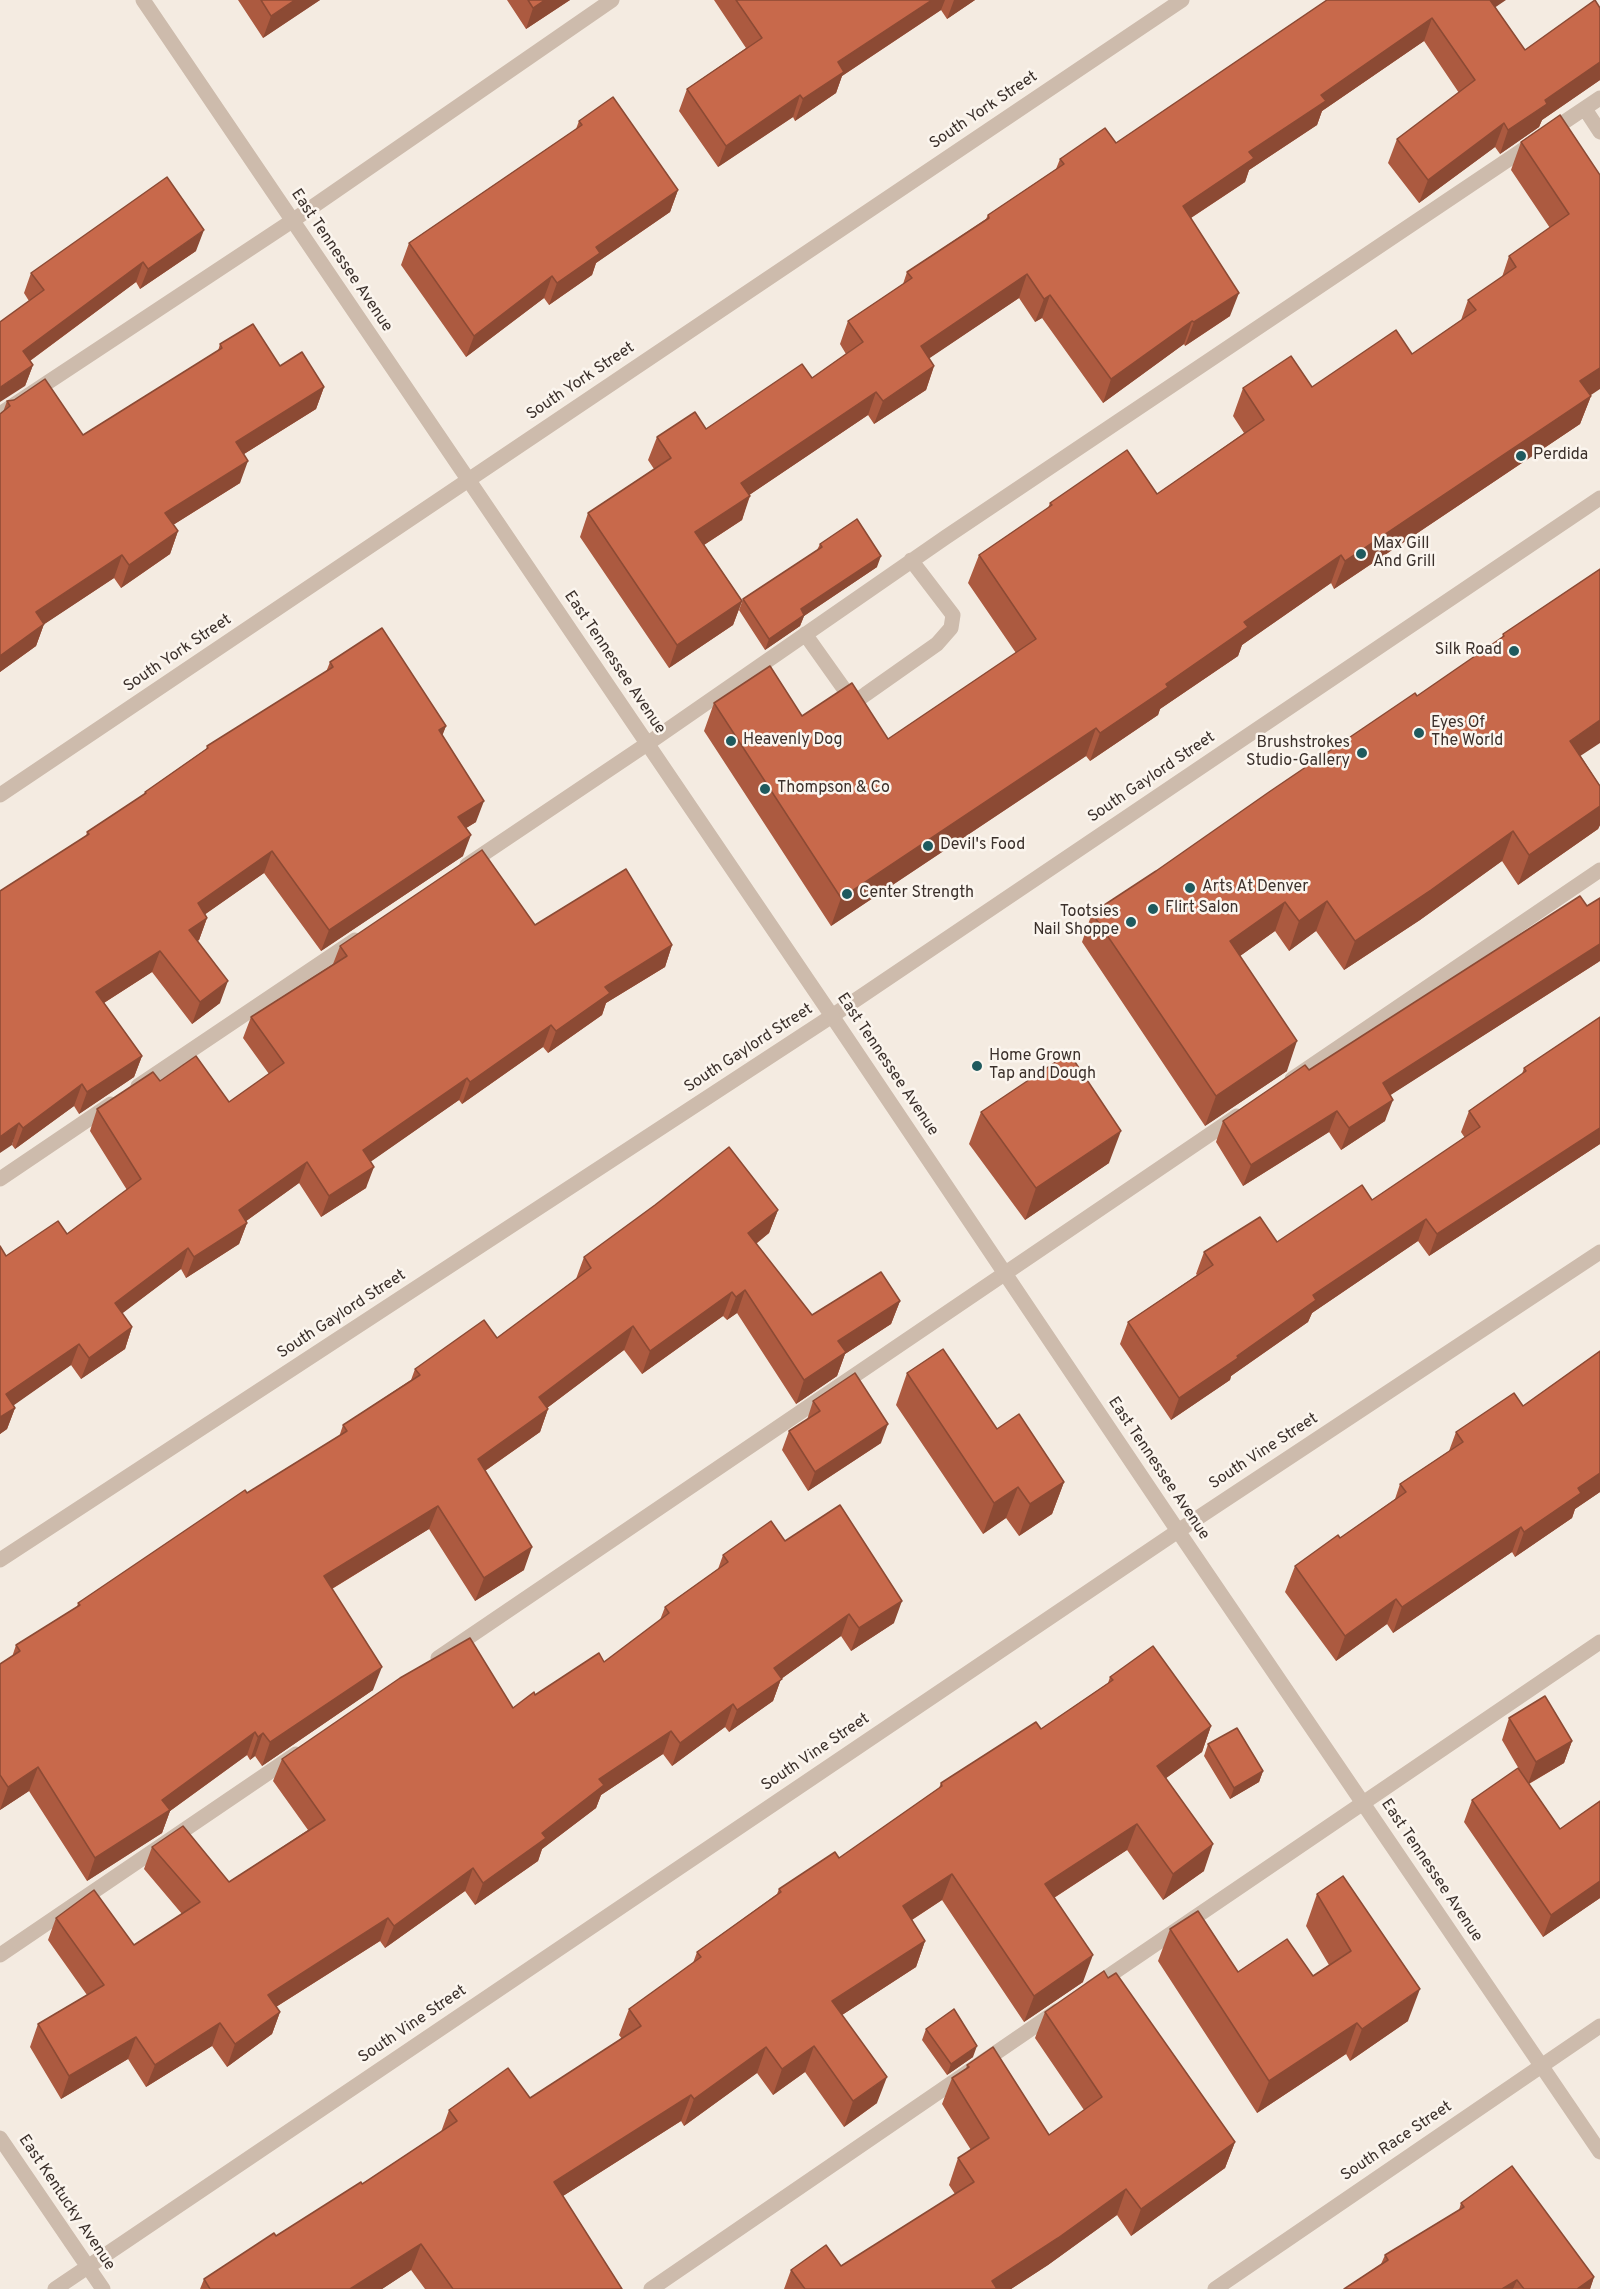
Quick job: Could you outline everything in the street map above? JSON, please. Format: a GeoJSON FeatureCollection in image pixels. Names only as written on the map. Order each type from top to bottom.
{"type":"FeatureCollection","features":[{"type":"Feature","properties":{"kind":"street","name":"East Tennessee Avenue"},"geometry":{"type":"LineString","coordinates":[[144,0],[1600,2152]]}},
{"type":"Feature","properties":{"kind":"street"},"geometry":{"type":"LineString","coordinates":[[0,414],[292,221],[612,0]]}},
{"type":"Feature","properties":{"kind":"street","name":"South York Street"},"geometry":{"type":"LineString","coordinates":[[0,795],[1182,0]]}},
{"type":"Feature","properties":{"kind":"street"},"geometry":{"type":"LineString","coordinates":[[459,870],[647,744],[911,560],[1600,99]]}},
{"type":"Feature","properties":{"kind":"street"},"geometry":{"type":"LineString","coordinates":[[1585,109],[1600,132]]}},
{"type":"Feature","properties":{"kind":"street","name":"South Gaylord Street"},"geometry":{"type":"LineString","coordinates":[[0,1560],[832,1016],[1600,498]]}},
{"type":"Feature","properties":{"kind":"street"},"geometry":{"type":"LineString","coordinates":[[805,634],[854,703],[937,644],[951,628],[953,615],[911,560]]}},
{"type":"Feature","properties":{"kind":"street"},"geometry":{"type":"LineString","coordinates":[[1275,1090],[1600,870]]}},
{"type":"Feature","properties":{"kind":"street"},"geometry":{"type":"LineString","coordinates":[[0,1179],[370,930]]}},
{"type":"Feature","properties":{"kind":"street"},"geometry":{"type":"LineString","coordinates":[[424,1667],[1245,1110]]}},
{"type":"Feature","properties":{"kind":"street","name":"South Vine Street"},"geometry":{"type":"LineString","coordinates":[[55,2289],[1178,1531],[1600,1252]]}},
{"type":"Feature","properties":{"kind":"street"},"geometry":{"type":"LineString","coordinates":[[651,2289],[1362,1802],[1600,1642]]}},
{"type":"Feature","properties":{"kind":"street"},"geometry":{"type":"LineString","coordinates":[[0,1955],[306,1747]]}},
{"type":"Feature","properties":{"kind":"street","name":"South Race Street"},"geometry":{"type":"LineString","coordinates":[[1215,2289],[1600,2026]]}},
{"type":"Feature","properties":{"kind":"street","name":"East Kentucky Avenue"},"geometry":{"type":"LineString","coordinates":[[0,2138],[103,2289]]}},
{"type":"Feature","properties":{"kind":"building"},"geometry":{"type":"Polygon","coordinates":[[[261,0],[295,0],[271,16],[261,0]]]}},
{"type":"Feature","properties":{"kind":"building"},"geometry":{"type":"Polygon","coordinates":[[[528,0],[545,0],[533,8],[528,0]]]}},
{"type":"Feature","properties":{"kind":"building"},"geometry":{"type":"Polygon","coordinates":[[[736,0],[932,0],[838,62],[844,72],[803,99],[800,95],[726,146],[687,89],[762,38],[736,0]]]}},
{"type":"Feature","properties":{"kind":"building"},"geometry":{"type":"Polygon","coordinates":[[[1327,0],[1490,0],[1525,50],[1595,0],[1600,8],[1600,62],[1545,100],[1547,104],[1508,130],[1504,123],[1428,180],[1397,139],[1475,80],[1432,18],[1321,95],[1326,101],[1249,152],[1254,158],[1183,206],[1239,293],[1194,322],[1192,321],[1111,379],[1050,295],[1044,299],[1027,274],[921,346],[934,366],[883,401],[876,392],[741,483],[750,496],[695,532],[742,601],[677,645],[588,513],[671,458],[657,437],[695,412],[706,429],[802,364],[812,378],[863,342],[848,321],[912,278],[907,272],[989,218],[988,215],[1064,164],[1060,159],[1105,128],[1116,143],[1327,0]]]}},
{"type":"Feature","properties":{"kind":"building"},"geometry":{"type":"Polygon","coordinates":[[[613,97],[678,190],[596,247],[600,253],[557,283],[552,276],[474,336],[409,243],[582,125],[579,121],[613,97]]]}},
{"type":"Feature","properties":{"kind":"building"},"geometry":{"type":"Polygon","coordinates":[[[1560,115],[1600,175],[1600,368],[1580,381],[1591,396],[1345,561],[1341,555],[1244,622],[1248,627],[1166,684],[1168,687],[1100,733],[1096,728],[841,898],[714,703],[770,666],[802,716],[852,683],[888,739],[1036,639],[979,555],[1127,450],[1157,494],[1264,420],[1243,388],[1291,356],[1312,387],[1396,330],[1412,354],[1476,310],[1468,300],[1516,267],[1509,256],[1569,214],[1521,142],[1560,115]]]}},
{"type":"Feature","properties":{"kind":"building"},"geometry":{"type":"Polygon","coordinates":[[[167,177],[204,230],[148,269],[143,262],[23,351],[33,365],[0,389],[0,322],[44,290],[31,273],[167,177]]]}},
{"type":"Feature","properties":{"kind":"building"},"geometry":{"type":"Polygon","coordinates":[[[253,324],[280,366],[302,352],[324,387],[236,442],[248,461],[165,513],[178,531],[129,565],[122,555],[36,612],[44,624],[0,656],[0,414],[10,406],[7,401],[14,400],[45,379],[83,435],[222,348],[220,344],[253,324]]]}},
{"type":"Feature","properties":{"kind":"building"},"geometry":{"type":"Polygon","coordinates":[[[857,519],[881,556],[801,609],[804,615],[769,639],[743,599],[822,547],[820,544],[857,519]]]}},
{"type":"Feature","properties":{"kind":"building"},"geometry":{"type":"Polygon","coordinates":[[[1600,569],[1600,720],[1570,741],[1600,786],[1600,806],[1529,855],[1513,831],[1355,941],[1327,901],[1299,921],[1285,902],[1230,941],[1297,1041],[1216,1096],[1092,913],[1415,693],[1417,696],[1504,636],[1503,634],[1600,569]]]}},
{"type":"Feature","properties":{"kind":"building"},"geometry":{"type":"Polygon","coordinates":[[[382,628],[446,726],[439,730],[484,801],[458,817],[471,835],[329,930],[272,851],[198,903],[207,918],[189,930],[228,981],[200,1002],[160,951],[96,992],[142,1056],[87,1092],[82,1084],[23,1128],[19,1123],[0,1137],[0,891],[89,834],[87,832],[146,793],[208,748],[207,746],[333,667],[330,662],[382,628]]]}},
{"type":"Feature","properties":{"kind":"building"},"geometry":{"type":"Polygon","coordinates":[[[482,850],[535,925],[626,869],[672,945],[605,987],[610,993],[556,1031],[551,1025],[470,1082],[467,1078],[363,1150],[374,1167],[329,1196],[307,1162],[239,1210],[247,1223],[194,1257],[188,1248],[115,1303],[132,1327],[89,1358],[79,1344],[6,1394],[15,1408],[0,1417],[0,1246],[6,1256],[58,1221],[67,1234],[141,1179],[97,1109],[153,1072],[160,1081],[196,1056],[229,1102],[284,1063],[251,1017],[347,956],[340,946],[482,850]]]}},
{"type":"Feature","properties":{"kind":"building"},"geometry":{"type":"Polygon","coordinates":[[[1580,896],[1587,906],[1600,898],[1600,944],[1383,1083],[1393,1100],[1349,1128],[1337,1111],[1251,1165],[1223,1121],[1305,1065],[1309,1070],[1580,896]]]}},
{"type":"Feature","properties":{"kind":"building"},"geometry":{"type":"Polygon","coordinates":[[[1600,1017],[1600,1128],[1437,1234],[1426,1219],[1313,1295],[1316,1300],[1179,1398],[1128,1322],[1213,1265],[1204,1252],[1260,1217],[1277,1242],[1362,1185],[1372,1200],[1480,1127],[1469,1111],[1526,1071],[1524,1068],[1600,1017]]]}},
{"type":"Feature","properties":{"kind":"building"},"geometry":{"type":"Polygon","coordinates":[[[1069,1053],[1121,1131],[1036,1188],[981,1112],[1069,1053]]]}},
{"type":"Feature","properties":{"kind":"building"},"geometry":{"type":"Polygon","coordinates":[[[729,1147],[778,1210],[748,1233],[812,1315],[881,1272],[900,1301],[838,1341],[846,1352],[804,1380],[745,1290],[736,1297],[732,1292],[650,1351],[633,1326],[539,1397],[548,1409],[478,1459],[532,1547],[484,1578],[438,1506],[324,1576],[382,1667],[270,1742],[263,1733],[258,1737],[255,1732],[162,1800],[170,1810],[95,1858],[38,1767],[8,1787],[0,1775],[0,1664],[20,1651],[16,1645],[80,1605],[78,1603],[245,1490],[247,1493],[347,1431],[343,1425],[420,1375],[415,1369],[484,1320],[497,1338],[591,1268],[584,1257],[729,1147]]]}},
{"type":"Feature","properties":{"kind":"building"},"geometry":{"type":"Polygon","coordinates":[[[943,1349],[997,1429],[1019,1414],[1064,1482],[1030,1504],[1018,1487],[994,1503],[907,1373],[943,1349]]]}},
{"type":"Feature","properties":{"kind":"building"},"geometry":{"type":"Polygon","coordinates":[[[1600,1351],[1600,1473],[1578,1488],[1581,1493],[1524,1532],[1521,1527],[1402,1607],[1396,1599],[1345,1636],[1295,1566],[1338,1535],[1340,1538],[1406,1492],[1400,1484],[1463,1442],[1456,1432],[1514,1393],[1523,1406],[1600,1351]]]}},
{"type":"Feature","properties":{"kind":"building"},"geometry":{"type":"Polygon","coordinates":[[[855,1373],[888,1424],[815,1472],[789,1431],[820,1411],[813,1401],[855,1373]]]}},
{"type":"Feature","properties":{"kind":"building"},"geometry":{"type":"Polygon","coordinates":[[[840,1505],[902,1601],[859,1628],[849,1614],[774,1668],[782,1679],[737,1710],[733,1704],[680,1743],[671,1731],[599,1779],[604,1785],[542,1833],[546,1838],[483,1883],[473,1868],[394,1926],[388,1918],[268,1995],[280,2012],[235,2044],[220,2023],[155,2065],[136,2037],[69,2076],[38,2024],[104,1985],[56,1918],[94,1890],[134,1945],[200,1902],[152,1847],[183,1826],[229,1882],[325,1820],[282,1759],[400,1678],[470,1638],[513,1708],[534,1692],[535,1695],[599,1653],[604,1662],[669,1613],[665,1607],[728,1562],[723,1555],[771,1521],[785,1541],[840,1505]]]}},
{"type":"Feature","properties":{"kind":"building"},"geometry":{"type":"Polygon","coordinates":[[[1153,1646],[1211,1726],[1157,1766],[1213,1844],[1173,1874],[1137,1824],[1045,1884],[1093,1955],[1034,1996],[952,1874],[903,1906],[925,1941],[832,2001],[887,2077],[853,2101],[814,2046],[782,2069],[766,2047],[694,2099],[691,2095],[554,2182],[622,2289],[453,2289],[421,2244],[350,2289],[210,2289],[204,2279],[274,2233],[276,2236],[361,2182],[362,2184],[457,2121],[449,2110],[508,2068],[530,2098],[641,2026],[629,2009],[701,1957],[697,1952],[781,1892],[779,1889],[835,1852],[839,1858],[942,1786],[941,1783],[1036,1722],[1041,1729],[1113,1680],[1110,1677],[1153,1646]]]}},
{"type":"Feature","properties":{"kind":"building"},"geometry":{"type":"Polygon","coordinates":[[[1545,1696],[1572,1741],[1536,1762],[1509,1718],[1545,1696]]]}},
{"type":"Feature","properties":{"kind":"building"},"geometry":{"type":"Polygon","coordinates":[[[1237,1728],[1263,1771],[1234,1788],[1208,1744],[1237,1728]]]}},
{"type":"Feature","properties":{"kind":"building"},"geometry":{"type":"Polygon","coordinates":[[[1518,1768],[1560,1829],[1600,1801],[1600,1881],[1551,1915],[1472,1800],[1518,1768]]]}},
{"type":"Feature","properties":{"kind":"building"},"geometry":{"type":"Polygon","coordinates":[[[1343,1876],[1420,1989],[1362,2029],[1357,2023],[1269,2081],[1170,1929],[1198,1911],[1238,1972],[1287,1939],[1313,1976],[1351,1951],[1317,1894],[1343,1876]]]}},
{"type":"Feature","properties":{"kind":"building"},"geometry":{"type":"Polygon","coordinates":[[[1104,1971],[1108,1978],[1116,1973],[1235,2142],[1141,2209],[1126,2189],[1058,2238],[992,2281],[997,2289],[805,2289],[791,2270],[826,2245],[841,2266],[974,2182],[958,2158],[989,2138],[952,2078],[993,2047],[1049,2135],[1102,2097],[1045,2012],[1104,1971]]]}},
{"type":"Feature","properties":{"kind":"building"},"geometry":{"type":"Polygon","coordinates":[[[954,2009],[977,2046],[951,2064],[926,2029],[954,2009]]]}},
{"type":"Feature","properties":{"kind":"building"},"geometry":{"type":"Polygon","coordinates":[[[1512,2166],[1594,2277],[1577,2289],[1524,2289],[1517,2280],[1502,2289],[1344,2289],[1388,2260],[1385,2255],[1464,2207],[1461,2203],[1512,2166]]]}},
{"type":"Feature","properties":{"kind":"place","name":"Perdida"},"geometry":{"type":"Point","coordinates":[1521,456]}},
{"type":"Feature","properties":{"kind":"place","name":"Max Gill And Grill"},"geometry":{"type":"Point","coordinates":[1361,554]}},
{"type":"Feature","properties":{"kind":"place","name":"Silk Road"},"geometry":{"type":"Point","coordinates":[1514,651]}},
{"type":"Feature","properties":{"kind":"place","name":"Eyes Of The World"},"geometry":{"type":"Point","coordinates":[1419,733]}},
{"type":"Feature","properties":{"kind":"place","name":"Heavenly Dog"},"geometry":{"type":"Point","coordinates":[731,741]}},
{"type":"Feature","properties":{"kind":"place","name":"Brushstrokes Studio-Gallery"},"geometry":{"type":"Point","coordinates":[1362,753]}},
{"type":"Feature","properties":{"kind":"place","name":"Thompson & Co"},"geometry":{"type":"Point","coordinates":[765,789]}},
{"type":"Feature","properties":{"kind":"place","name":"Devil's Food"},"geometry":{"type":"Point","coordinates":[928,846]}},
{"type":"Feature","properties":{"kind":"place","name":"Arts At Denver"},"geometry":{"type":"Point","coordinates":[1190,888]}},
{"type":"Feature","properties":{"kind":"place","name":"Center Strength"},"geometry":{"type":"Point","coordinates":[847,894]}},
{"type":"Feature","properties":{"kind":"place","name":"Flirt Salon"},"geometry":{"type":"Point","coordinates":[1153,909]}},
{"type":"Feature","properties":{"kind":"place","name":"Tootsies Nail Shoppe"},"geometry":{"type":"Point","coordinates":[1131,922]}},
{"type":"Feature","properties":{"kind":"place","name":"Home Grown Tap and Dough"},"geometry":{"type":"Point","coordinates":[977,1066]}}]}
